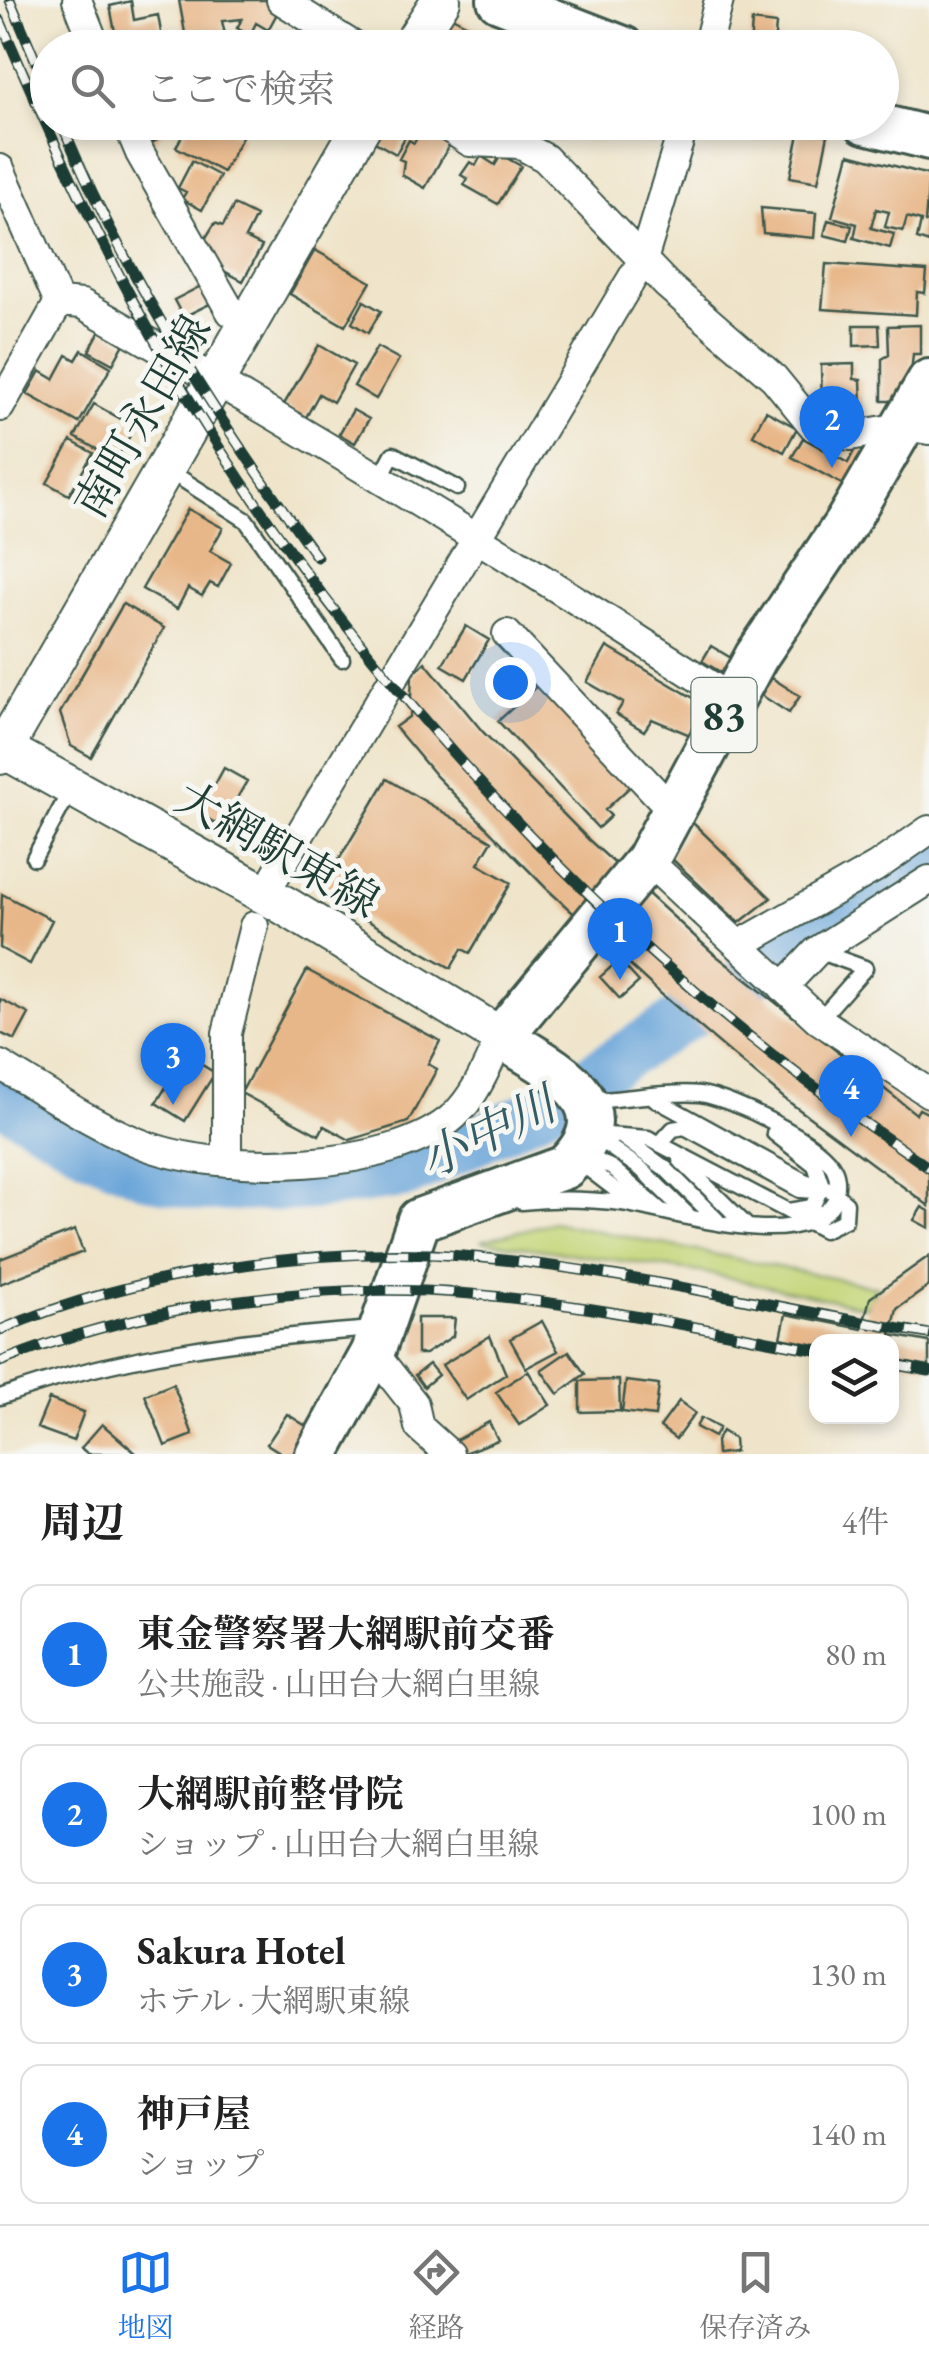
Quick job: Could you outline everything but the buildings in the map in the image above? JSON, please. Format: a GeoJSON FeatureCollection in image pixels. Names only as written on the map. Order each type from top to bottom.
{"type":"FeatureCollection","features":[{"type":"Feature","properties":{"kind":"main road"},"geometry":{"type":"LineString","coordinates":[[498,0],[576,30]]}},
{"type":"Feature","properties":{"kind":"main road"},"geometry":{"type":"LineString","coordinates":[[899,130],[929,138]]}},
{"type":"Feature","properties":{"kind":"main road","name":"83"},"geometry":{"type":"LineString","coordinates":[[502,1037],[647,860],[786,608],[918,428],[929,381]]}},
{"type":"Feature","properties":{"kind":"main road"},"geometry":{"type":"LineString","coordinates":[[318,1454],[377,1340],[412,1235],[429,1213],[566,1166],[593,1130],[574,1083],[502,1037]]}},
{"type":"Feature","properties":{"kind":"street"},"geometry":{"type":"LineString","coordinates":[[77,0],[89,30]]}},
{"type":"Feature","properties":{"kind":"street"},"geometry":{"type":"LineString","coordinates":[[281,0],[328,30]]}},
{"type":"Feature","properties":{"kind":"street"},"geometry":{"type":"LineString","coordinates":[[422,30],[441,0]]}},
{"type":"Feature","properties":{"kind":"street"},"geometry":{"type":"LineString","coordinates":[[712,30],[719,0]]}},
{"type":"Feature","properties":{"kind":"street"},"geometry":{"type":"LineString","coordinates":[[135,140],[231,312],[250,323]]}},
{"type":"Feature","properties":{"kind":"street","name":"南町永田線"},"geometry":{"type":"LineString","coordinates":[[1,750],[354,140]]}},
{"type":"Feature","properties":{"kind":"street"},"geometry":{"type":"LineString","coordinates":[[467,140],[532,149],[667,285],[774,378],[814,427],[850,436],[918,428]]}},
{"type":"Feature","properties":{"kind":"street"},"geometry":{"type":"LineString","coordinates":[[275,876],[643,260],[680,140]]}},
{"type":"Feature","properties":{"kind":"street"},"geometry":{"type":"LineString","coordinates":[[0,168],[59,302]]}},
{"type":"Feature","properties":{"kind":"street"},"geometry":{"type":"LineString","coordinates":[[59,302],[82,304],[217,380],[733,700]]}},
{"type":"Feature","properties":{"kind":"street"},"geometry":{"type":"LineString","coordinates":[[0,407],[59,302]]}},
{"type":"Feature","properties":{"kind":"street"},"geometry":{"type":"LineString","coordinates":[[508,634],[672,810]]}},
{"type":"Feature","properties":{"kind":"street","name":"大網駅東線"},"geometry":{"type":"LineString","coordinates":[[1,750],[73,786],[282,904],[502,1037]]}},
{"type":"Feature","properties":{"kind":"street"},"geometry":{"type":"LineString","coordinates":[[738,946],[876,866],[929,830]]}},
{"type":"Feature","properties":{"kind":"street"},"geometry":{"type":"LineString","coordinates":[[647,860],[819,1020],[929,1093]]}},
{"type":"Feature","properties":{"kind":"street"},"geometry":{"type":"LineString","coordinates":[[782,987],[817,951],[929,880]]}},
{"type":"Feature","properties":{"kind":"street"},"geometry":{"type":"LineString","coordinates":[[227,1162],[228,1033],[254,926]]}},
{"type":"Feature","properties":{"kind":"street"},"geometry":{"type":"LineString","coordinates":[[0,1065],[142,1144],[227,1162],[320,1159],[422,1139],[470,1099],[502,1037]]}},
{"type":"Feature","properties":{"kind":"street"},"geometry":{"type":"LineString","coordinates":[[377,1340],[414,1404],[419,1427],[450,1454]]}},
{"type":"Feature","properties":{"kind":"lane"},"geometry":{"type":"LineString","coordinates":[[378,480],[393,454],[456,488]]}},
{"type":"Feature","properties":{"kind":"lane"},"geometry":{"type":"LineString","coordinates":[[166,469],[246,520],[342,659]]}},
{"type":"Feature","properties":{"kind":"lane"},"geometry":{"type":"LineString","coordinates":[[34,858],[73,786]]}},
{"type":"Feature","properties":{"kind":"lane"},"geometry":{"type":"LineString","coordinates":[[817,951],[865,968],[819,1020]]}},
{"type":"Feature","properties":{"kind":"lane"},"geometry":{"type":"LineString","coordinates":[[429,1213],[547,1198],[636,1206],[768,1230],[809,1222],[829,1209],[827,1191],[815,1165],[730,1102],[699,1094],[672,1108]]}},
{"type":"Feature","properties":{"kind":"lane"},"geometry":{"type":"LineString","coordinates":[[593,1130],[654,1099],[827,1191]]}},
{"type":"Feature","properties":{"kind":"lane"},"geometry":{"type":"LineString","coordinates":[[665,1144],[672,1108]]}},
{"type":"Feature","properties":{"kind":"lane"},"geometry":{"type":"LineString","coordinates":[[747,1226],[665,1144],[666,1132],[686,1127],[800,1190],[827,1191]]}},
{"type":"Feature","properties":{"kind":"lane"},"geometry":{"type":"LineString","coordinates":[[593,1130],[665,1144],[809,1222]]}},
{"type":"Feature","properties":{"kind":"lane"},"geometry":{"type":"LineString","coordinates":[[593,1130],[590,1171],[636,1206]]}},
{"type":"Feature","properties":{"kind":"lane"},"geometry":{"type":"LineString","coordinates":[[593,1130],[612,1168],[661,1210]]}},
{"type":"Feature","properties":{"kind":"lane"},"geometry":{"type":"LineString","coordinates":[[593,1130],[689,1215]]}},
{"type":"Feature","properties":{"kind":"lane"},"geometry":{"type":"LineString","coordinates":[[593,1130],[666,1169],[718,1221]]}},
{"type":"Feature","properties":{"kind":"lane"},"geometry":{"type":"LineString","coordinates":[[788,1211],[812,1207],[827,1191]]}},
{"type":"Feature","properties":{"kind":"lane"},"geometry":{"type":"LineString","coordinates":[[0,1398],[46,1381],[170,1352],[377,1340]]}},
{"type":"Feature","properties":{"kind":"green space"},"geometry":{"type":"Polygon","coordinates":[[[553,1222],[877,1287],[866,1307],[701,1272],[481,1241],[553,1222]]]}},
{"type":"Feature","properties":{"kind":"waterway","name":"小中川"},"geometry":{"type":"LineString","coordinates":[[0,1100],[88,1149],[150,1175],[203,1188],[306,1187],[406,1174],[538,1111],[929,862]]}},
{"type":"Feature","properties":{"kind":"railway"},"geometry":{"type":"LineString","coordinates":[[10,0],[30,47]]}},
{"type":"Feature","properties":{"kind":"railway"},"geometry":{"type":"LineString","coordinates":[[0,20],[30,89]]}},
{"type":"Feature","properties":{"kind":"railway"},"geometry":{"type":"LineString","coordinates":[[53,140],[128,292],[177,379],[238,476],[378,665],[538,844],[624,927],[711,1005],[800,1076],[929,1168]]}},
{"type":"Feature","properties":{"kind":"railway"},"geometry":{"type":"LineString","coordinates":[[69,140],[114,236],[176,347],[317,557]]}},
{"type":"Feature","properties":{"kind":"railway"},"geometry":{"type":"LineString","coordinates":[[0,1330],[52,1310],[167,1279],[288,1260],[407,1254],[463,1256],[580,1270],[929,1334]]}},
{"type":"Feature","properties":{"kind":"railway"},"geometry":{"type":"LineString","coordinates":[[0,1362],[155,1315],[263,1297],[372,1290],[523,1299],[809,1349]]}},
{"type":"Feature","properties":{"kind":"railway"},"geometry":{"type":"LineString","coordinates":[[899,1365],[929,1371]]}},
{"type":"Feature","properties":{"kind":"place","name":"大網駅前整骨院"},"geometry":{"type":"Point","coordinates":[832,468]}},
{"type":"Feature","properties":{"kind":"place","name":"東金警察署大網駅前交番"},"geometry":{"type":"Point","coordinates":[620,980]}},
{"type":"Feature","properties":{"kind":"place","name":"Sakura Hotel"},"geometry":{"type":"Point","coordinates":[173,1105]}},
{"type":"Feature","properties":{"kind":"place","name":"神戸屋"},"geometry":{"type":"Point","coordinates":[851,1137]}}]}
